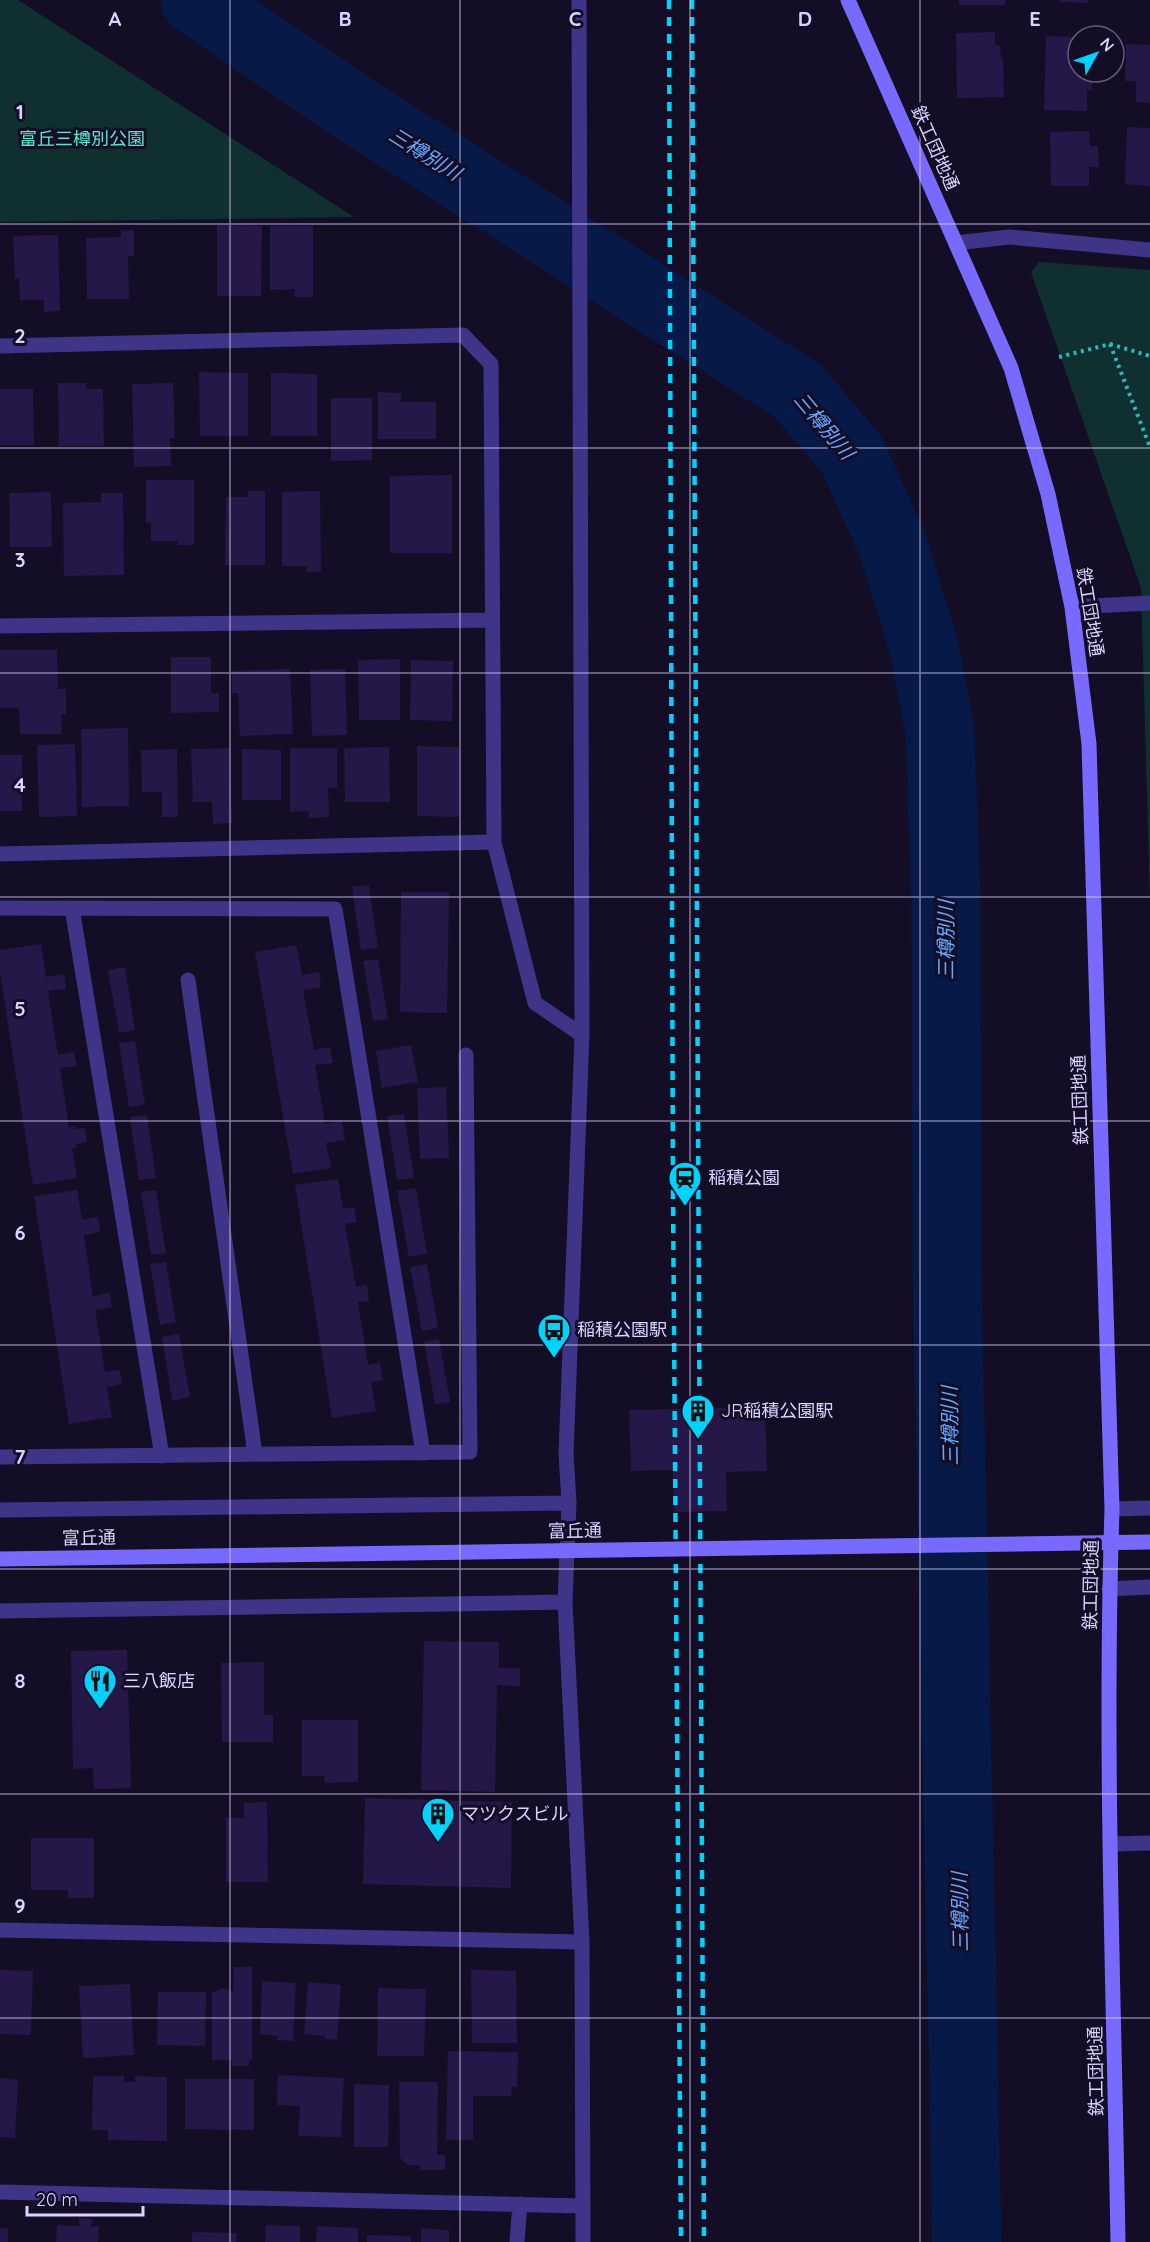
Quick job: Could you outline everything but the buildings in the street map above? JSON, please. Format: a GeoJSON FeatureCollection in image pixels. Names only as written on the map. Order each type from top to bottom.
{"type":"FeatureCollection","features":[{"type":"Feature","properties":{"kind":"street"},"geometry":{"type":"LineString","coordinates":[[579,0],[582,1035],[566,1454],[569,1503],[566,1602],[582,1942],[583,2242]]}},
{"type":"Feature","properties":{"kind":"street","name":"鉄工団地通"},"geometry":{"type":"LineString","coordinates":[[848,0],[1011,368],[1048,494],[1072,607],[1089,744],[1112,1509],[1109,1589],[1111,1844],[1118,2242]]}},
{"type":"Feature","properties":{"kind":"street"},"geometry":{"type":"LineString","coordinates":[[956,243],[1009,237],[1150,250]]}},
{"type":"Feature","properties":{"kind":"street"},"geometry":{"type":"LineString","coordinates":[[0,346],[463,335],[491,364],[494,842],[535,1003],[582,1035]]}},
{"type":"Feature","properties":{"kind":"street"},"geometry":{"type":"LineString","coordinates":[[1072,607],[1150,603]]}},
{"type":"Feature","properties":{"kind":"street"},"geometry":{"type":"LineString","coordinates":[[0,626],[492,620]]}},
{"type":"Feature","properties":{"kind":"street"},"geometry":{"type":"LineString","coordinates":[[0,854],[494,842]]}},
{"type":"Feature","properties":{"kind":"street"},"geometry":{"type":"LineString","coordinates":[[0,908],[335,909],[423,1453]]}},
{"type":"Feature","properties":{"kind":"street"},"geometry":{"type":"LineString","coordinates":[[72,908],[162,1456]]}},
{"type":"Feature","properties":{"kind":"street"},"geometry":{"type":"LineString","coordinates":[[188,980],[255,1454]]}},
{"type":"Feature","properties":{"kind":"street"},"geometry":{"type":"LineString","coordinates":[[0,1457],[470,1452],[466,1055]]}},
{"type":"Feature","properties":{"kind":"street"},"geometry":{"type":"LineString","coordinates":[[0,1510],[569,1503]]}},
{"type":"Feature","properties":{"kind":"street"},"geometry":{"type":"LineString","coordinates":[[1112,1509],[1150,1508]]}},
{"type":"Feature","properties":{"kind":"street","name":"富丘通"},"geometry":{"type":"LineString","coordinates":[[0,1559],[1150,1542]]}},
{"type":"Feature","properties":{"kind":"street"},"geometry":{"type":"LineString","coordinates":[[1109,1589],[1150,1587]]}},
{"type":"Feature","properties":{"kind":"street"},"geometry":{"type":"LineString","coordinates":[[0,1611],[566,1602]]}},
{"type":"Feature","properties":{"kind":"street"},"geometry":{"type":"LineString","coordinates":[[1111,1844],[1150,1843]]}},
{"type":"Feature","properties":{"kind":"street"},"geometry":{"type":"LineString","coordinates":[[0,1930],[582,1942]]}},
{"type":"Feature","properties":{"kind":"street"},"geometry":{"type":"LineString","coordinates":[[0,2192],[582,2206]]}},
{"type":"Feature","properties":{"kind":"street"},"geometry":{"type":"LineString","coordinates":[[517,2242],[520,2204]]}},
{"type":"Feature","properties":{"kind":"path"},"geometry":{"type":"LineString","coordinates":[[1110,344],[1150,447]]}},
{"type":"Feature","properties":{"kind":"path"},"geometry":{"type":"LineString","coordinates":[[1059,357],[1110,344],[1150,356]]}},
{"type":"Feature","properties":{"kind":"green space","name":"富丘三樽別公園"},"geometry":{"type":"Polygon","coordinates":[[[0,0],[18,0],[354,217],[0,222],[0,0]]]}},
{"type":"Feature","properties":{"kind":"green space"},"geometry":{"type":"Polygon","coordinates":[[[1039,262],[1150,270],[1150,902],[1141,588],[1031,272],[1039,262]]]}},
{"type":"Feature","properties":{"kind":"waterway","name":"三樽別川"},"geometry":{"type":"LineString","coordinates":[[195,0],[350,106],[798,391],[852,455],[892,543],[924,647],[940,730],[946,908],[947,1272],[967,2242]]}},
{"type":"Feature","properties":{"kind":"railway"},"geometry":{"type":"LineString","coordinates":[[669,0],[673,1196],[681,2242]]}},
{"type":"Feature","properties":{"kind":"railway"},"geometry":{"type":"LineString","coordinates":[[692,0],[704,2242]]}},
{"type":"Feature","properties":{"kind":"place","name":"稲積公園"},"geometry":{"type":"Point","coordinates":[685,1207]}},
{"type":"Feature","properties":{"kind":"place","name":"稲積公園駅"},"geometry":{"type":"Point","coordinates":[554,1359]}},
{"type":"Feature","properties":{"kind":"place","name":"JR稲積公園駅"},"geometry":{"type":"Point","coordinates":[698,1440]}},
{"type":"Feature","properties":{"kind":"place","name":"三八飯店"},"geometry":{"type":"Point","coordinates":[100,1710]}},
{"type":"Feature","properties":{"kind":"place","name":"マツクスビル"},"geometry":{"type":"Point","coordinates":[438,1843]}}]}
